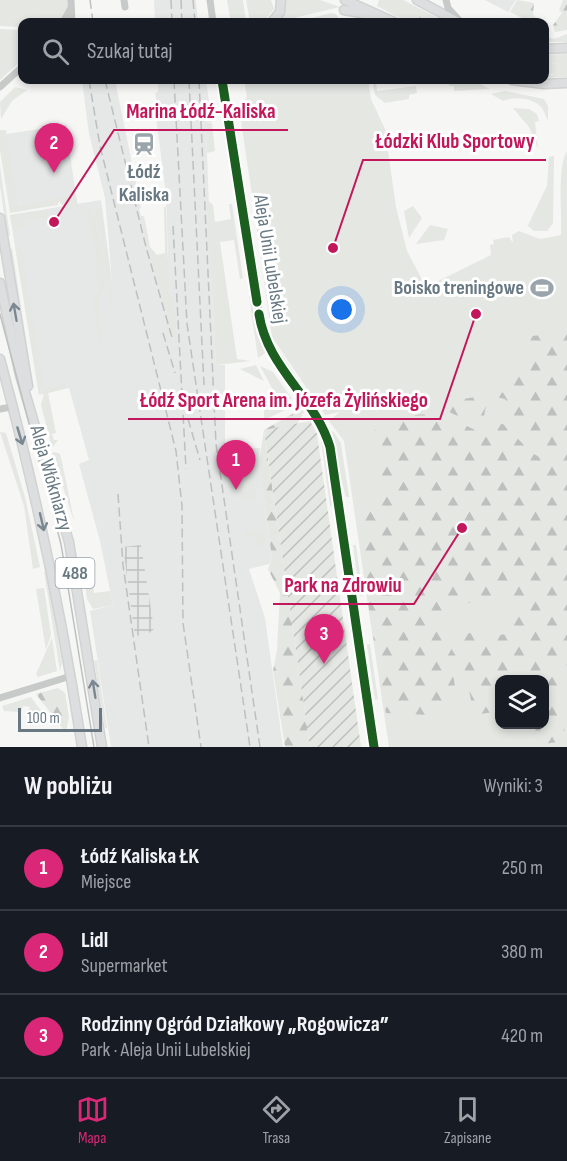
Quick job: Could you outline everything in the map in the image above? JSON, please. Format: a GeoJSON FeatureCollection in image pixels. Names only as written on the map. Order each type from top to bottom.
{"type":"FeatureCollection","features":[{"type":"Feature","properties":{"kind":"main road"},"geometry":{"type":"LineString","coordinates":[[275,18],[280,12],[281,0]]}},
{"type":"Feature","properties":{"kind":"main road"},"geometry":{"type":"LineString","coordinates":[[345,0],[384,17]]}},
{"type":"Feature","properties":{"kind":"main road"},"geometry":{"type":"LineString","coordinates":[[417,0],[452,18]]}},
{"type":"Feature","properties":{"kind":"main road"},"geometry":{"type":"LineString","coordinates":[[344,10],[384,17]]}},
{"type":"Feature","properties":{"kind":"main road"},"geometry":{"type":"LineString","coordinates":[[549,49],[567,48]]}},
{"type":"Feature","properties":{"kind":"main road"},"geometry":{"type":"LineString","coordinates":[[549,84],[567,83]]}},
{"type":"Feature","properties":{"kind":"main road"},"geometry":{"type":"LineString","coordinates":[[0,218],[30,404]]}},
{"type":"Feature","properties":{"kind":"main road","name":"Aleja Włókniarzy"},"geometry":{"type":"LineString","coordinates":[[0,283],[11,339],[74,564],[102,747]]}},
{"type":"Feature","properties":{"kind":"main road","name":"Aleja Włókniarzy"},"geometry":{"type":"LineString","coordinates":[[0,359],[44,527],[82,747]]}},
{"type":"Feature","properties":{"kind":"main road"},"geometry":{"type":"LineString","coordinates":[[0,381],[11,407]]}},
{"type":"Feature","properties":{"kind":"street"},"geometry":{"type":"LineString","coordinates":[[210,0],[212,18]]}},
{"type":"Feature","properties":{"kind":"street"},"geometry":{"type":"LineString","coordinates":[[446,0],[448,9],[456,18]]}},
{"type":"Feature","properties":{"kind":"street"},"geometry":{"type":"LineString","coordinates":[[65,18],[72,3]]}},
{"type":"Feature","properties":{"kind":"street"},"geometry":{"type":"LineString","coordinates":[[0,87],[18,71]]}},
{"type":"Feature","properties":{"kind":"street","name":"Aleja Unii Lubelskiej"},"geometry":{"type":"LineString","coordinates":[[223,84],[264,337],[277,364],[316,416],[332,454],[374,747]]}},
{"type":"Feature","properties":{"kind":"street"},"geometry":{"type":"LineString","coordinates":[[0,409],[11,407]]}},
{"type":"Feature","properties":{"kind":"street"},"geometry":{"type":"LineString","coordinates":[[0,698],[71,676]]}},
{"type":"Feature","properties":{"kind":"shaded area"},"geometry":{"type":"Polygon","coordinates":[[[154,0],[196,0],[198,18],[155,18],[154,0]]]}},
{"type":"Feature","properties":{"kind":"shaded area"},"geometry":{"type":"Polygon","coordinates":[[[485,0],[516,0],[508,12],[485,0]]]}},
{"type":"Feature","properties":{"kind":"shaded area"},"geometry":{"type":"Polygon","coordinates":[[[83,84],[116,84],[141,208],[139,209],[153,261],[168,259],[166,194],[155,93],[158,92],[158,84],[207,84],[212,122],[206,123],[212,293],[216,365],[225,365],[225,448],[260,448],[259,462],[272,558],[269,564],[249,569],[265,618],[283,747],[111,747],[90,611],[113,605],[100,541],[79,464],[89,460],[69,388],[39,395],[10,215],[101,200],[112,281],[105,198],[89,134],[83,84]]]}},
{"type":"Feature","properties":{"kind":"shaded area"},"geometry":{"type":"Polygon","coordinates":[[[66,125],[76,197],[16,205],[6,134],[66,125]]]}},
{"type":"Feature","properties":{"kind":"shaded area"},"geometry":{"type":"Polygon","coordinates":[[[141,545],[154,629],[148,634],[135,636],[123,547],[141,545]]]}},
{"type":"Feature","properties":{"kind":"green space"},"geometry":{"type":"Polygon","coordinates":[[[0,0],[69,0],[69,8],[63,18],[18,18],[18,27],[0,26],[0,0]]]}},
{"type":"Feature","properties":{"kind":"green space"},"geometry":{"type":"Polygon","coordinates":[[[227,0],[243,0],[245,18],[230,18],[227,0]]]}},
{"type":"Feature","properties":{"kind":"green space"},"geometry":{"type":"Polygon","coordinates":[[[246,0],[271,0],[274,9],[267,18],[249,18],[246,0]]]}},
{"type":"Feature","properties":{"kind":"green space"},"geometry":{"type":"Polygon","coordinates":[[[284,0],[320,0],[340,7],[294,18],[278,18],[284,0]]]}},
{"type":"Feature","properties":{"kind":"green space"},"geometry":{"type":"Polygon","coordinates":[[[379,0],[403,0],[438,18],[430,18],[423,14],[414,18],[400,18],[377,6],[379,0]]]}},
{"type":"Feature","properties":{"kind":"green space"},"geometry":{"type":"Polygon","coordinates":[[[517,0],[534,3],[533,14],[536,18],[522,18],[510,12],[517,0]]]}},
{"type":"Feature","properties":{"kind":"green space"},"geometry":{"type":"Polygon","coordinates":[[[563,0],[567,0],[567,30],[555,32],[553,25],[562,13],[559,10],[563,0]]]}},
{"type":"Feature","properties":{"kind":"green space"},"geometry":{"type":"Polygon","coordinates":[[[331,13],[336,14],[338,18],[312,18],[331,13]]]}},
{"type":"Feature","properties":{"kind":"green space"},"geometry":{"type":"Polygon","coordinates":[[[423,14],[430,18],[414,18],[423,14]]]}},
{"type":"Feature","properties":{"kind":"green space"},"geometry":{"type":"Polygon","coordinates":[[[0,29],[18,30],[18,64],[0,80],[0,29]]]}},
{"type":"Feature","properties":{"kind":"green space"},"geometry":{"type":"Polygon","coordinates":[[[567,34],[567,42],[549,42],[549,37],[554,39],[567,34]]]}},
{"type":"Feature","properties":{"kind":"green space"},"geometry":{"type":"Polygon","coordinates":[[[567,54],[567,77],[549,78],[549,74],[553,75],[557,63],[549,64],[549,55],[567,54]]]}},
{"type":"Feature","properties":{"kind":"green space"},"geometry":{"type":"Polygon","coordinates":[[[558,63],[563,68],[561,74],[549,74],[549,64],[558,63]]]}},
{"type":"Feature","properties":{"kind":"green space"},"geometry":{"type":"Polygon","coordinates":[[[245,84],[369,84],[371,99],[385,129],[396,207],[407,251],[426,287],[491,255],[490,245],[494,244],[493,240],[509,237],[513,243],[512,235],[519,231],[540,239],[561,235],[561,179],[567,151],[567,747],[389,747],[344,441],[329,421],[340,412],[325,415],[272,337],[256,223],[268,221],[271,211],[266,206],[254,208],[239,108],[247,97],[245,84]]]}},
{"type":"Feature","properties":{"kind":"green space"},"geometry":{"type":"Polygon","coordinates":[[[373,84],[376,84],[377,91],[416,86],[417,93],[409,95],[409,99],[385,103],[375,95],[373,84]]]}},
{"type":"Feature","properties":{"kind":"green space"},"geometry":{"type":"Polygon","coordinates":[[[449,84],[481,84],[490,89],[454,91],[454,86],[449,86],[449,84]]]}},
{"type":"Feature","properties":{"kind":"green space"},"geometry":{"type":"Polygon","coordinates":[[[15,87],[27,90],[12,101],[1,119],[0,102],[15,87]]]}},
{"type":"Feature","properties":{"kind":"green space"},"geometry":{"type":"Polygon","coordinates":[[[505,91],[544,99],[548,106],[548,120],[542,108],[534,102],[518,98],[503,101],[491,94],[505,91]]]}},
{"type":"Feature","properties":{"kind":"green space"},"geometry":{"type":"Polygon","coordinates":[[[513,108],[529,109],[537,114],[539,121],[535,122],[538,149],[529,127],[513,108]]]}},
{"type":"Feature","properties":{"kind":"green space"},"geometry":{"type":"Polygon","coordinates":[[[206,123],[212,123],[215,151],[207,153],[206,123]]]}},
{"type":"Feature","properties":{"kind":"green space"},"geometry":{"type":"Polygon","coordinates":[[[0,130],[6,130],[17,205],[76,195],[78,208],[68,210],[66,204],[62,205],[59,201],[58,205],[10,213],[0,150],[0,130]]]}},
{"type":"Feature","properties":{"kind":"green space"},"geometry":{"type":"Polygon","coordinates":[[[554,156],[553,223],[547,231],[534,231],[528,226],[547,186],[549,157],[554,156]]]}},
{"type":"Feature","properties":{"kind":"green space"},"geometry":{"type":"Polygon","coordinates":[[[0,166],[10,236],[7,234],[0,186],[0,166]]]}},
{"type":"Feature","properties":{"kind":"green space"},"geometry":{"type":"Polygon","coordinates":[[[207,200],[213,205],[215,222],[231,219],[229,204],[232,204],[243,278],[240,279],[234,240],[220,242],[237,359],[251,361],[216,365],[207,200]]]}},
{"type":"Feature","properties":{"kind":"green space"},"geometry":{"type":"Polygon","coordinates":[[[413,206],[422,218],[409,238],[404,211],[413,206]]]}},
{"type":"Feature","properties":{"kind":"green space"},"geometry":{"type":"Polygon","coordinates":[[[164,207],[166,207],[169,296],[173,296],[177,349],[138,208],[141,216],[144,216],[150,247],[157,255],[165,253],[164,207]]]}},
{"type":"Feature","properties":{"kind":"green space"},"geometry":{"type":"Polygon","coordinates":[[[102,208],[110,276],[112,336],[107,272],[95,209],[102,208]]]}},
{"type":"Feature","properties":{"kind":"green space"},"geometry":{"type":"Polygon","coordinates":[[[91,209],[101,246],[106,284],[99,298],[103,366],[93,297],[99,292],[95,248],[86,210],[91,209]]]}},
{"type":"Feature","properties":{"kind":"green space"},"geometry":{"type":"Polygon","coordinates":[[[49,210],[47,217],[27,220],[27,226],[13,231],[10,215],[49,210]]]}},
{"type":"Feature","properties":{"kind":"green space"},"geometry":{"type":"Polygon","coordinates":[[[430,225],[448,229],[444,240],[416,244],[430,225]]]}},
{"type":"Feature","properties":{"kind":"green space"},"geometry":{"type":"Polygon","coordinates":[[[15,246],[20,248],[23,256],[42,376],[39,395],[15,246]]]}},
{"type":"Feature","properties":{"kind":"green space"},"geometry":{"type":"Polygon","coordinates":[[[12,248],[37,399],[28,363],[21,325],[9,251],[12,248]]]}},
{"type":"Feature","properties":{"kind":"green space"},"geometry":{"type":"Polygon","coordinates":[[[249,296],[251,296],[254,317],[265,349],[265,353],[258,358],[249,296]]]}},
{"type":"Feature","properties":{"kind":"green space"},"geometry":{"type":"Polygon","coordinates":[[[567,333],[567,465],[536,448],[505,418],[510,407],[505,399],[496,397],[492,399],[486,407],[484,420],[472,423],[443,409],[408,408],[506,392],[527,353],[519,337],[567,333]]]}},
{"type":"Feature","properties":{"kind":"green space"},"geometry":{"type":"Polygon","coordinates":[[[271,339],[306,391],[303,393],[279,359],[271,339]]]}},
{"type":"Feature","properties":{"kind":"green space"},"geometry":{"type":"Polygon","coordinates":[[[256,365],[264,381],[240,369],[256,365]]]}},
{"type":"Feature","properties":{"kind":"green space"},"geometry":{"type":"Polygon","coordinates":[[[260,366],[273,372],[292,399],[271,400],[272,388],[260,366]]]}},
{"type":"Feature","properties":{"kind":"green space"},"geometry":{"type":"Polygon","coordinates":[[[65,384],[66,388],[48,393],[56,433],[52,434],[54,440],[58,440],[52,448],[41,405],[45,389],[65,384]]]}},
{"type":"Feature","properties":{"kind":"green space"},"geometry":{"type":"Polygon","coordinates":[[[264,403],[294,403],[296,405],[264,420],[264,403]]]}},
{"type":"Feature","properties":{"kind":"green space"},"geometry":{"type":"Polygon","coordinates":[[[301,409],[304,412],[297,424],[264,431],[310,747],[285,747],[273,671],[277,650],[280,593],[268,569],[272,558],[259,462],[264,430],[301,409]]]}},
{"type":"Feature","properties":{"kind":"green space"},"geometry":{"type":"Polygon","coordinates":[[[428,414],[449,417],[475,430],[483,425],[503,424],[532,453],[567,472],[567,665],[560,669],[564,739],[540,745],[535,729],[549,729],[549,675],[495,675],[495,712],[481,714],[473,709],[457,635],[485,631],[493,636],[514,633],[509,604],[502,601],[485,600],[443,612],[444,636],[457,658],[453,674],[456,693],[430,715],[386,713],[370,618],[357,511],[377,509],[386,488],[380,476],[380,459],[372,446],[377,418],[428,414]]]}},
{"type":"Feature","properties":{"kind":"green space"},"geometry":{"type":"Polygon","coordinates":[[[310,421],[317,434],[361,747],[310,747],[264,430],[310,421]]]}},
{"type":"Feature","properties":{"kind":"green space"},"geometry":{"type":"Polygon","coordinates":[[[333,431],[341,443],[349,497],[346,497],[329,434],[333,431]]]}},
{"type":"Feature","properties":{"kind":"green space"},"geometry":{"type":"Polygon","coordinates":[[[0,432],[6,433],[25,497],[40,567],[33,569],[24,506],[0,432]]]}},
{"type":"Feature","properties":{"kind":"green space"},"geometry":{"type":"Polygon","coordinates":[[[320,433],[328,459],[333,505],[330,506],[320,433]]]}},
{"type":"Feature","properties":{"kind":"green space"},"geometry":{"type":"Polygon","coordinates":[[[52,453],[60,454],[74,521],[52,453]]]}},
{"type":"Feature","properties":{"kind":"green space"},"geometry":{"type":"Polygon","coordinates":[[[249,453],[256,497],[242,499],[239,480],[230,482],[229,473],[238,471],[236,457],[249,453]]]}},
{"type":"Feature","properties":{"kind":"green space"},"geometry":{"type":"Polygon","coordinates":[[[262,530],[264,542],[257,548],[254,535],[246,537],[244,532],[262,530]]]}},
{"type":"Feature","properties":{"kind":"green space"},"geometry":{"type":"Polygon","coordinates":[[[353,545],[356,545],[363,596],[360,596],[353,545]]]}},
{"type":"Feature","properties":{"kind":"green space"},"geometry":{"type":"Polygon","coordinates":[[[90,568],[94,593],[110,591],[113,605],[93,609],[87,599],[83,569],[90,568]]]}},
{"type":"Feature","properties":{"kind":"green space"},"geometry":{"type":"Polygon","coordinates":[[[44,571],[48,575],[62,663],[60,671],[44,571]]]}},
{"type":"Feature","properties":{"kind":"green space"},"geometry":{"type":"Polygon","coordinates":[[[44,588],[51,635],[46,650],[36,589],[44,588]]]}},
{"type":"Feature","properties":{"kind":"green space"},"geometry":{"type":"Polygon","coordinates":[[[52,638],[57,671],[38,677],[36,674],[52,638]]]}},
{"type":"Feature","properties":{"kind":"green space"},"geometry":{"type":"Polygon","coordinates":[[[370,644],[378,699],[375,700],[367,645],[370,644]]]}},
{"type":"Feature","properties":{"kind":"green space"},"geometry":{"type":"Polygon","coordinates":[[[97,660],[107,728],[105,728],[94,661],[97,660]]]}},
{"type":"Feature","properties":{"kind":"green space"},"geometry":{"type":"Polygon","coordinates":[[[58,688],[65,693],[69,717],[66,733],[36,694],[58,688]]]}},
{"type":"Feature","properties":{"kind":"green space"},"geometry":{"type":"Polygon","coordinates":[[[31,697],[44,715],[42,718],[28,713],[30,707],[23,706],[21,712],[4,711],[2,706],[31,697]]]}},
{"type":"Feature","properties":{"kind":"tram line"},"geometry":{"type":"LineString","coordinates":[[0,314],[61,544],[94,747]]}},
{"type":"Feature","properties":{"kind":"railway"},"geometry":{"type":"LineString","coordinates":[[90,0],[92,18]]}},
{"type":"Feature","properties":{"kind":"railway"},"geometry":{"type":"LineString","coordinates":[[171,0],[172,18]]}},
{"type":"Feature","properties":{"kind":"railway"},"geometry":{"type":"LineString","coordinates":[[181,0],[182,18]]}},
{"type":"Feature","properties":{"kind":"railway"},"geometry":{"type":"LineString","coordinates":[[193,0],[195,18]]}},
{"type":"Feature","properties":{"kind":"railway"},"geometry":{"type":"LineString","coordinates":[[90,84],[100,146],[176,451],[182,506],[183,623],[201,747]]}},
{"type":"Feature","properties":{"kind":"railway"},"geometry":{"type":"LineString","coordinates":[[106,84],[146,247],[173,341]]}},
{"type":"Feature","properties":{"kind":"railway"},"geometry":{"type":"LineString","coordinates":[[174,84],[187,324],[250,747]]}},
{"type":"Feature","properties":{"kind":"railway"},"geometry":{"type":"LineString","coordinates":[[189,84],[204,385]]}},
{"type":"Feature","properties":{"kind":"railway"},"geometry":{"type":"LineString","coordinates":[[199,84],[216,444],[260,747]]}},
{"type":"Feature","properties":{"kind":"railway"},"geometry":{"type":"LineString","coordinates":[[173,226],[186,469]]}},
{"type":"Feature","properties":{"kind":"railway"},"geometry":{"type":"LineString","coordinates":[[163,333],[175,373]]}},
{"type":"Feature","properties":{"kind":"railway"},"geometry":{"type":"LineString","coordinates":[[188,419],[200,460]]}},
{"type":"Feature","properties":{"kind":"railway"},"geometry":{"type":"LineString","coordinates":[[118,494],[123,565],[149,747]]}},
{"type":"Feature","properties":{"kind":"cycle path"},"geometry":{"type":"LineString","coordinates":[[223,84],[257,302]]}},
{"type":"Feature","properties":{"kind":"cycle path"},"geometry":{"type":"LineString","coordinates":[[259,314],[271,351],[314,413],[330,447],[374,747]]}},
{"type":"Feature","properties":{"kind":"place","name":"Łódź Kaliska"},"geometry":{"type":"Point","coordinates":[144,144]}},
{"type":"Feature","properties":{"kind":"place","name":"Lidl"},"geometry":{"type":"Point","coordinates":[54,173]}},
{"type":"Feature","properties":{"kind":"place","name":"Marina Łódź-Kaliska"},"geometry":{"type":"Point","coordinates":[54,222]}},
{"type":"Feature","properties":{"kind":"place","name":"Łódzki Klub Sportowy"},"geometry":{"type":"Point","coordinates":[333,248]}},
{"type":"Feature","properties":{"kind":"place","name":"Boisko treningowe"},"geometry":{"type":"Point","coordinates":[542,288]}},
{"type":"Feature","properties":{"kind":"place","name":"Łódź Sport Arena im. Józefa Żylińskiego"},"geometry":{"type":"Point","coordinates":[476,314]}},
{"type":"Feature","properties":{"kind":"place","name":"Łódź Kaliska ŁK"},"geometry":{"type":"Point","coordinates":[236,490]}},
{"type":"Feature","properties":{"kind":"place","name":"Park na Zdrowiu"},"geometry":{"type":"Point","coordinates":[462,528]}},
{"type":"Feature","properties":{"kind":"place","name":"Rodzinny Ogród Działkowy „Rogowicza”"},"geometry":{"type":"Point","coordinates":[324,664]}}]}
